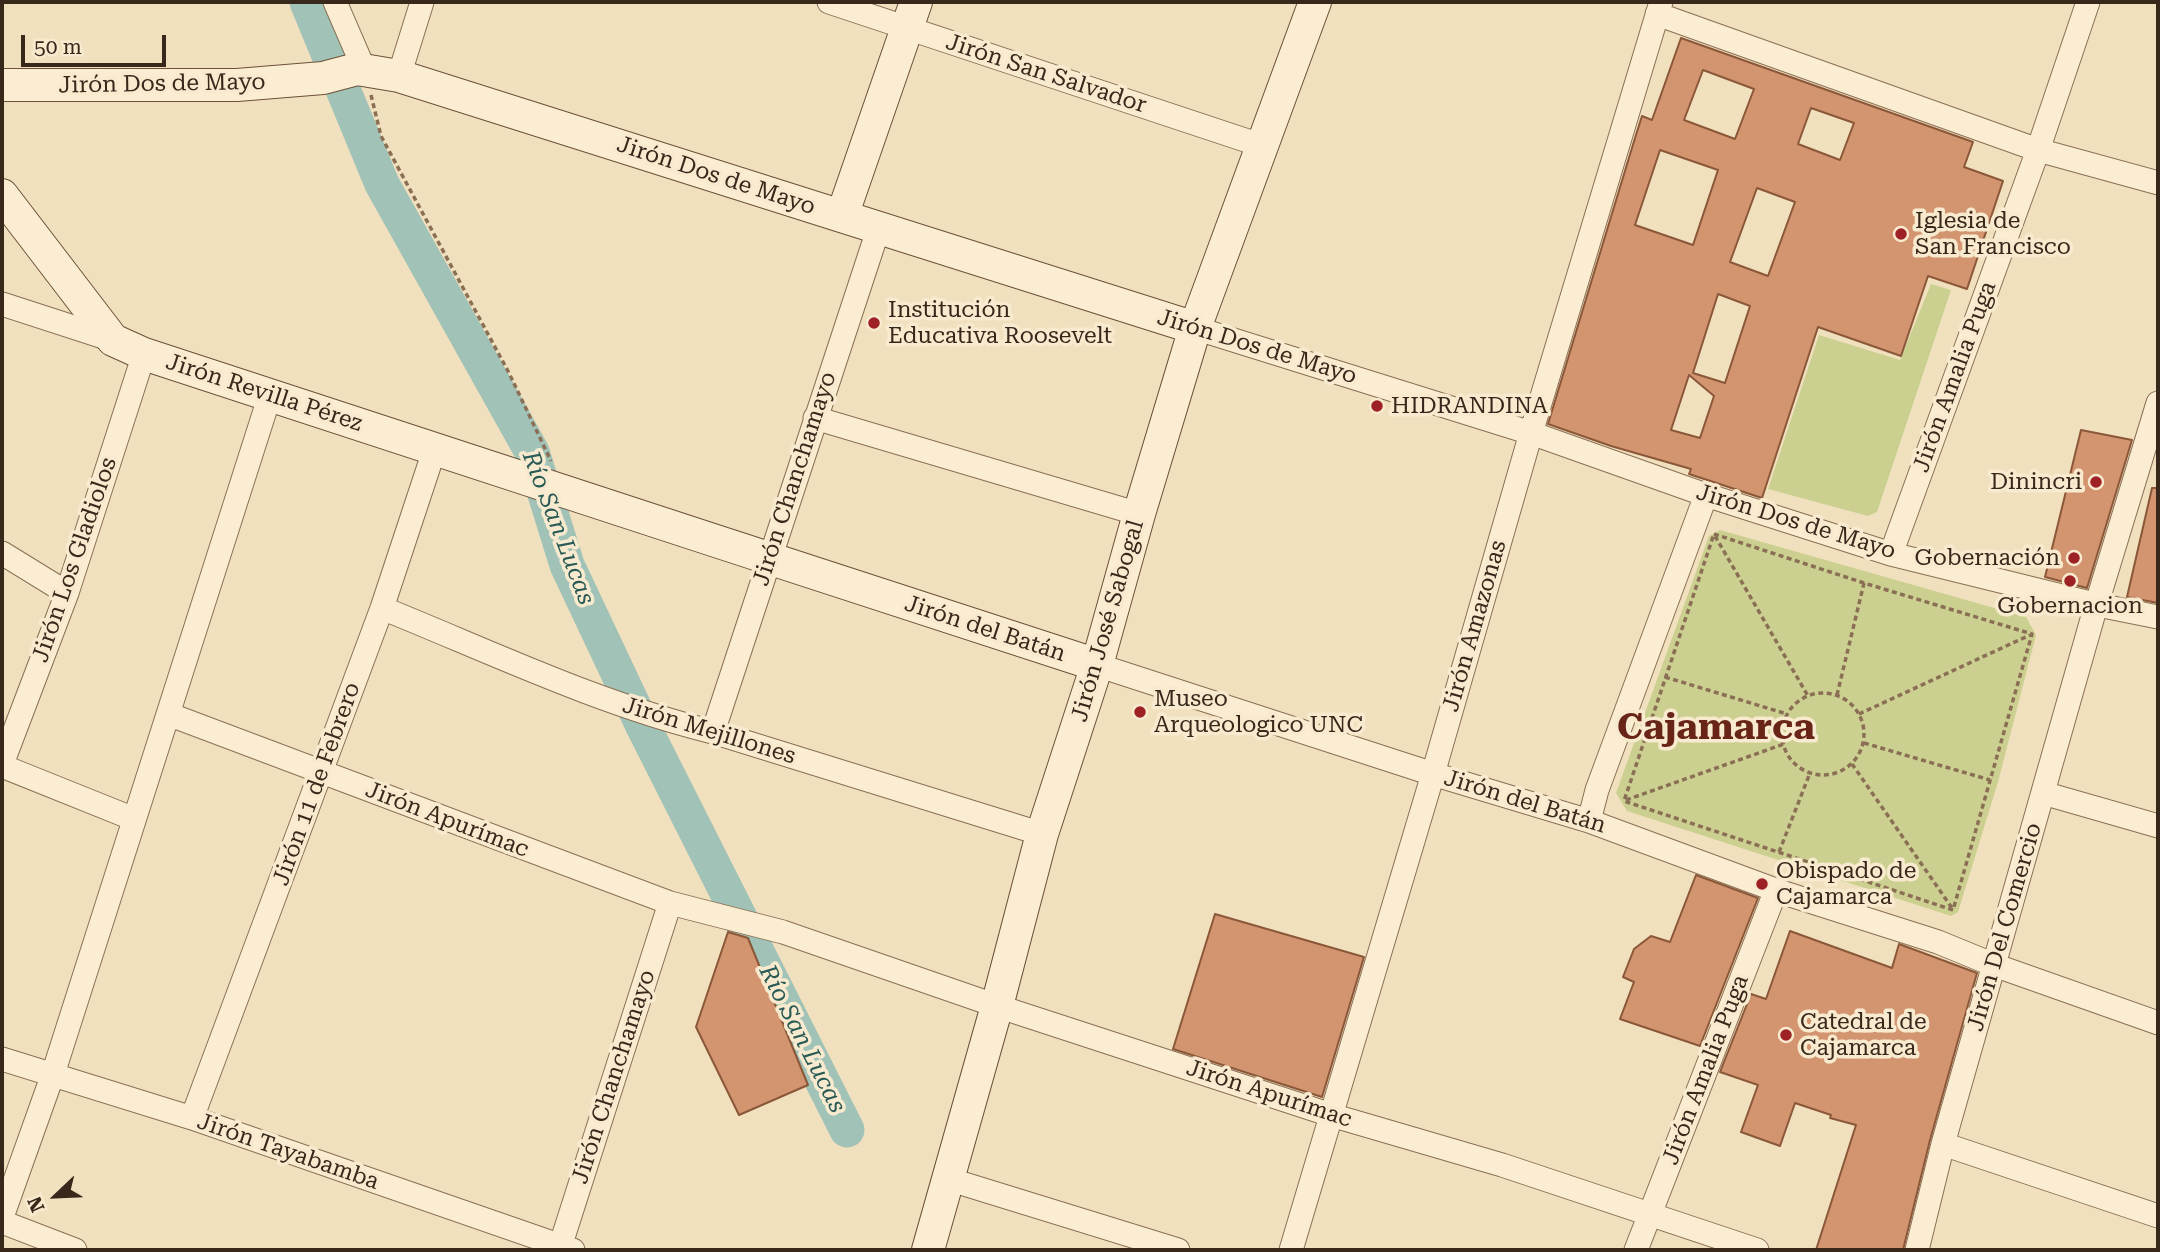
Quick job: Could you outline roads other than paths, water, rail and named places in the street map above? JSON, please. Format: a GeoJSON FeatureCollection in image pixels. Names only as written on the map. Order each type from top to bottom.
{"type":"FeatureCollection","features":[{"type":"Feature","properties":{"kind":"street"},"geometry":{"type":"LineString","coordinates":[[335,2],[361,69]]}},
{"type":"Feature","properties":{"kind":"street"},"geometry":{"type":"LineString","coordinates":[[399,75],[422,2]]}},
{"type":"Feature","properties":{"kind":"street","name":"Jirón San Salvador"},"geometry":{"type":"LineString","coordinates":[[829,2],[911,15],[1263,146]]}},
{"type":"Feature","properties":{"kind":"street","name":"Jirón José Sabogal"},"geometry":{"type":"LineString","coordinates":[[928,1250],[998,1006],[1042,834],[1097,665],[1195,328],[1315,2]]}},
{"type":"Feature","properties":{"kind":"street","name":"Jirón Amalia Puga"},"geometry":{"type":"LineString","coordinates":[[1891,554],[2038,150],[2088,2]]}},
{"type":"Feature","properties":{"kind":"street"},"geometry":{"type":"LineString","coordinates":[[1659,8],[2038,150],[2158,183]]}},
{"type":"Feature","properties":{"kind":"street","name":"Jirón Amazonas"},"geometry":{"type":"LineString","coordinates":[[1292,1250],[1531,433],[1659,8]]}},
{"type":"Feature","properties":{"kind":"street"},"geometry":{"type":"LineString","coordinates":[[842,216],[911,15]]}},
{"type":"Feature","properties":{"kind":"street","name":"Jirón Dos de Mayo"},"geometry":{"type":"LineString","coordinates":[[2,85],[237,85],[323,78],[361,69],[399,75],[1531,433],[1706,495],[1891,554],[2158,617]]}},
{"type":"Feature","properties":{"kind":"street"},"geometry":{"type":"LineString","coordinates":[[2,195],[113,340]]}},
{"type":"Feature","properties":{"kind":"street","name":"Jirón Chanchamayo"},"geometry":{"type":"LineString","coordinates":[[713,732],[879,227]]}},
{"type":"Feature","properties":{"kind":"street","name":"Jirón Revilla Pérez"},"geometry":{"type":"LineString","coordinates":[[2,304],[113,340],[144,354],[548,485]]}},
{"type":"Feature","properties":{"kind":"street","name":"Jirón Los Gladiolos"},"geometry":{"type":"LineString","coordinates":[[2,765],[67,593],[144,354]]}},
{"type":"Feature","properties":{"kind":"street"},"geometry":{"type":"LineString","coordinates":[[75,1250],[2,1219],[53,1074],[270,395]]}},
{"type":"Feature","properties":{"kind":"street","name":"Jirón Del Comercio"},"geometry":{"type":"LineString","coordinates":[[1917,1250],[1942,1144],[2158,403]]}},
{"type":"Feature","properties":{"kind":"street"},"geometry":{"type":"LineString","coordinates":[[815,418],[1139,514]]}},
{"type":"Feature","properties":{"kind":"street","name":"Jirón 11 de Febrero"},"geometry":{"type":"LineString","coordinates":[[192,1118],[382,608],[435,448]]}},
{"type":"Feature","properties":{"kind":"street","name":"Jirón del Batán"},"geometry":{"type":"LineString","coordinates":[[548,485],[946,618],[1433,774],[1589,821],[1776,890],[1938,942],[1994,965],[2158,1023]]}},
{"type":"Feature","properties":{"kind":"street"},"geometry":{"type":"LineString","coordinates":[[1589,821],[1597,790],[1706,495]]}},
{"type":"Feature","properties":{"kind":"street"},"geometry":{"type":"LineString","coordinates":[[3,557],[67,593]]}},
{"type":"Feature","properties":{"kind":"street","name":"Jirón Mejillones"},"geometry":{"type":"LineString","coordinates":[[382,608],[667,721],[713,732],[1042,834]]}},
{"type":"Feature","properties":{"kind":"street","name":"Jirón Apurímac"},"geometry":{"type":"LineString","coordinates":[[167,714],[670,904],[782,932],[1331,1115],[1502,1165],[1757,1250]]}},
{"type":"Feature","properties":{"kind":"street"},"geometry":{"type":"LineString","coordinates":[[2,765],[134,819]]}},
{"type":"Feature","properties":{"kind":"street"},"geometry":{"type":"LineString","coordinates":[[2043,793],[2158,826]]}},
{"type":"Feature","properties":{"kind":"street","name":"Jirón Amalia Puga"},"geometry":{"type":"LineString","coordinates":[[1636,1250],[1776,890]]}},
{"type":"Feature","properties":{"kind":"street","name":"Jirón Chanchamayo"},"geometry":{"type":"LineString","coordinates":[[564,1249],[670,904]]}},
{"type":"Feature","properties":{"kind":"street","name":"Jirón Tayabamba"},"geometry":{"type":"LineString","coordinates":[[2,1059],[192,1118],[564,1249]]}},
{"type":"Feature","properties":{"kind":"street"},"geometry":{"type":"LineString","coordinates":[[1942,1144],[2158,1216]]}},
{"type":"Feature","properties":{"kind":"street"},"geometry":{"type":"LineString","coordinates":[[948,1179],[1178,1250]]}},
{"type":"Feature","properties":{"kind":"waterway","name":"Río San Lucas"},"geometry":{"type":"LineString","coordinates":[[307,2],[382,184],[532,452],[567,565],[642,724],[847,1130]]}},
{"type":"Feature","properties":{"kind":"place","name":"Iglesia de San Francisco"},"geometry":{"type":"Point","coordinates":[1901,234]}},
{"type":"Feature","properties":{"kind":"place","name":"Institución Educativa Roosevelt"},"geometry":{"type":"Point","coordinates":[874,323]}},
{"type":"Feature","properties":{"kind":"place","name":"HIDRANDINA"},"geometry":{"type":"Point","coordinates":[1377,406]}},
{"type":"Feature","properties":{"kind":"place","name":"Dinincri"},"geometry":{"type":"Point","coordinates":[2096,482]}},
{"type":"Feature","properties":{"kind":"place","name":"Gobernación"},"geometry":{"type":"Point","coordinates":[2074,558]}},
{"type":"Feature","properties":{"kind":"place","name":"Gobernacion"},"geometry":{"type":"Point","coordinates":[2070,581]}},
{"type":"Feature","properties":{"kind":"place","name":"Museo Arqueologico UNC"},"geometry":{"type":"Point","coordinates":[1140,712]}},
{"type":"Feature","properties":{"kind":"place","name":"Obispado de Cajamarca"},"geometry":{"type":"Point","coordinates":[1762,884]}},
{"type":"Feature","properties":{"kind":"place","name":"Catedral de Cajamarca"},"geometry":{"type":"Point","coordinates":[1786,1035]}},
{"type":"Feature","properties":{"kind":"district","name":"Cajamarca"},"geometry":{"type":"Point","coordinates":[1716,728]}}]}
